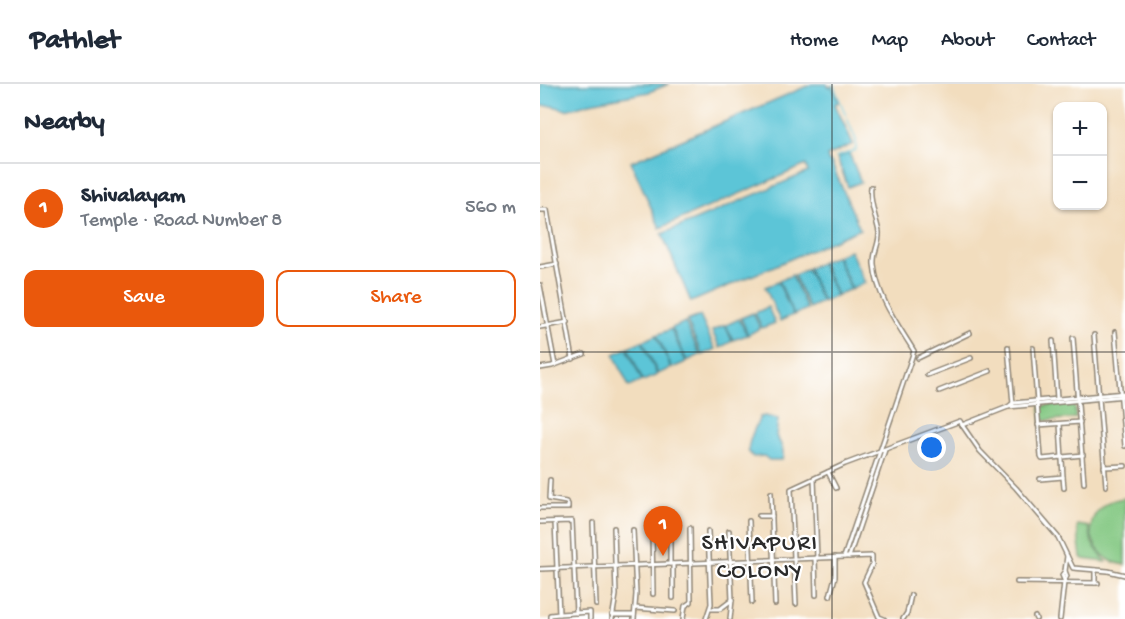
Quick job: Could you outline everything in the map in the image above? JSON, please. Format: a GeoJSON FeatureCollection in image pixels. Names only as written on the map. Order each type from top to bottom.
{"type":"FeatureCollection","features":[{"type":"Feature","properties":{"kind":"street"},"geometry":{"type":"LineString","coordinates":[[847,557],[914,351],[879,289],[874,254],[879,237],[870,199],[871,187]]}},
{"type":"Feature","properties":{"kind":"street"},"geometry":{"type":"LineString","coordinates":[[540,210],[547,210],[573,359]]}},
{"type":"Feature","properties":{"kind":"street"},"geometry":{"type":"LineString","coordinates":[[540,267],[557,264]]}},
{"type":"Feature","properties":{"kind":"street"},"geometry":{"type":"LineString","coordinates":[[540,285],[555,365]]}},
{"type":"Feature","properties":{"kind":"street"},"geometry":{"type":"LineString","coordinates":[[540,327],[568,322]]}},
{"type":"Feature","properties":{"kind":"street"},"geometry":{"type":"LineString","coordinates":[[1115,332],[1125,447]]}},
{"type":"Feature","properties":{"kind":"street"},"geometry":{"type":"LineString","coordinates":[[918,358],[970,333]]}},
{"type":"Feature","properties":{"kind":"street"},"geometry":{"type":"LineString","coordinates":[[1094,335],[1106,486]]}},
{"type":"Feature","properties":{"kind":"street"},"geometry":{"type":"LineString","coordinates":[[1073,338],[1084,483]]}},
{"type":"Feature","properties":{"kind":"street"},"geometry":{"type":"LineString","coordinates":[[1053,341],[1057,400]]}},
{"type":"Feature","properties":{"kind":"street"},"geometry":{"type":"LineString","coordinates":[[1008,347],[1013,404]]}},
{"type":"Feature","properties":{"kind":"street"},"geometry":{"type":"LineString","coordinates":[[1033,348],[1035,402],[1041,457],[1042,459],[1083,455]]}},
{"type":"Feature","properties":{"kind":"street"},"geometry":{"type":"LineString","coordinates":[[540,368],[584,354]]}},
{"type":"Feature","properties":{"kind":"street"},"geometry":{"type":"LineString","coordinates":[[927,375],[971,358]]}},
{"type":"Feature","properties":{"kind":"street"},"geometry":{"type":"LineString","coordinates":[[939,391],[990,371]]}},
{"type":"Feature","properties":{"kind":"street"},"geometry":{"type":"LineString","coordinates":[[962,425],[1013,404],[1125,394]]}},
{"type":"Feature","properties":{"kind":"street"},"geometry":{"type":"LineString","coordinates":[[796,604],[791,489],[880,450],[960,422],[980,451],[1016,488],[1058,537],[1073,568],[1125,574]]}},
{"type":"Feature","properties":{"kind":"street"},"geometry":{"type":"LineString","coordinates":[[1038,425],[1080,422]]}},
{"type":"Feature","properties":{"kind":"street"},"geometry":{"type":"LineString","coordinates":[[1059,424],[1064,488]]}},
{"type":"Feature","properties":{"kind":"street"},"geometry":{"type":"LineString","coordinates":[[864,505],[885,449]]}},
{"type":"Feature","properties":{"kind":"street"},"geometry":{"type":"LineString","coordinates":[[1104,467],[1125,466]]}},
{"type":"Feature","properties":{"kind":"street"},"geometry":{"type":"LineString","coordinates":[[828,472],[836,488]]}},
{"type":"Feature","properties":{"kind":"street"},"geometry":{"type":"LineString","coordinates":[[1040,479],[1063,477]]}},
{"type":"Feature","properties":{"kind":"street"},"geometry":{"type":"LineString","coordinates":[[814,478],[816,594]]}},
{"type":"Feature","properties":{"kind":"street"},"geometry":{"type":"LineString","coordinates":[[540,508],[568,508],[566,502],[549,499],[550,480]]}},
{"type":"Feature","properties":{"kind":"street"},"geometry":{"type":"LineString","coordinates":[[771,493],[775,604]]}},
{"type":"Feature","properties":{"kind":"street"},"geometry":{"type":"LineString","coordinates":[[759,516],[772,516]]}},
{"type":"Feature","properties":{"kind":"street"},"geometry":{"type":"LineString","coordinates":[[540,522],[572,521],[576,613]]}},
{"type":"Feature","properties":{"kind":"street"},"geometry":{"type":"LineString","coordinates":[[749,521],[752,602]]}},
{"type":"Feature","properties":{"kind":"street"},"geometry":{"type":"LineString","coordinates":[[555,522],[559,614]]}},
{"type":"Feature","properties":{"kind":"street"},"geometry":{"type":"LineString","coordinates":[[593,523],[596,605]]}},
{"type":"Feature","properties":{"kind":"street"},"geometry":{"type":"LineString","coordinates":[[670,527],[673,598]]}},
{"type":"Feature","properties":{"kind":"street"},"geometry":{"type":"LineString","coordinates":[[614,528],[616,595],[612,617],[634,617],[633,530]]}},
{"type":"Feature","properties":{"kind":"street"},"geometry":{"type":"LineString","coordinates":[[652,528],[653,594]]}},
{"type":"Feature","properties":{"kind":"street"},"geometry":{"type":"LineString","coordinates":[[684,619],[685,606],[691,602],[690,528]]}},
{"type":"Feature","properties":{"kind":"street"},"geometry":{"type":"LineString","coordinates":[[708,531],[711,609]]}},
{"type":"Feature","properties":{"kind":"street"},"geometry":{"type":"LineString","coordinates":[[729,531],[732,600],[730,619]]}},
{"type":"Feature","properties":{"kind":"street"},"geometry":{"type":"LineString","coordinates":[[1060,619],[1064,582],[1062,575],[1065,571],[1067,554]]}},
{"type":"Feature","properties":{"kind":"street"},"geometry":{"type":"LineString","coordinates":[[540,569],[872,556],[872,565],[864,582],[879,617],[884,619]]}},
{"type":"Feature","properties":{"kind":"street"},"geometry":{"type":"LineString","coordinates":[[830,596],[835,577],[835,557]]}},
{"type":"Feature","properties":{"kind":"street"},"geometry":{"type":"LineString","coordinates":[[1017,582],[1097,583],[1095,570]]}},
{"type":"Feature","properties":{"kind":"street"},"geometry":{"type":"LineString","coordinates":[[903,619],[907,613],[911,595]]}},
{"type":"Feature","properties":{"kind":"street"},"geometry":{"type":"LineString","coordinates":[[706,619],[706,614],[711,609],[720,609],[732,600]]}},
{"type":"Feature","properties":{"kind":"street"},"geometry":{"type":"LineString","coordinates":[[635,608],[675,611]]}},
{"type":"Feature","properties":{"kind":"street"},"geometry":{"type":"LineString","coordinates":[[550,619],[550,615],[590,612],[590,619]]}},
{"type":"Feature","properties":{"kind":"street"},"geometry":{"type":"LineString","coordinates":[[569,614],[569,619]]}},
{"type":"Feature","properties":{"kind":"green space"},"geometry":{"type":"Polygon","coordinates":[[[1074,403],[1076,418],[1041,421],[1040,406],[1074,403]]]}},
{"type":"Feature","properties":{"kind":"green space"},"geometry":{"type":"Polygon","coordinates":[[[1125,498],[1125,565],[1111,561],[1101,553],[1094,544],[1091,534],[1095,514],[1102,506],[1125,498]]]}},
{"type":"Feature","properties":{"kind":"green space"},"geometry":{"type":"Polygon","coordinates":[[[1078,525],[1089,527],[1092,543],[1106,562],[1081,557],[1078,525]]]}},
{"type":"Feature","properties":{"kind":"water"},"geometry":{"type":"Polygon","coordinates":[[[540,84],[669,84],[649,92],[566,110],[553,106],[540,106],[540,84]]]}},
{"type":"Feature","properties":{"kind":"water"},"geometry":{"type":"Polygon","coordinates":[[[812,84],[832,86],[839,102],[835,104],[853,144],[827,156],[860,229],[691,302],[662,234],[808,172],[806,165],[660,228],[631,162],[812,84]]]}},
{"type":"Feature","properties":{"kind":"water"},"geometry":{"type":"Polygon","coordinates":[[[849,153],[861,182],[848,187],[837,158],[849,153]]]}},
{"type":"Feature","properties":{"kind":"water"},"geometry":{"type":"Polygon","coordinates":[[[850,250],[865,283],[852,289],[837,256],[850,250]]]}},
{"type":"Feature","properties":{"kind":"water"},"geometry":{"type":"Polygon","coordinates":[[[836,256],[851,289],[837,295],[822,262],[836,256]]]}},
{"type":"Feature","properties":{"kind":"water"},"geometry":{"type":"Polygon","coordinates":[[[821,263],[836,296],[823,302],[808,268],[821,263]]]}},
{"type":"Feature","properties":{"kind":"water"},"geometry":{"type":"Polygon","coordinates":[[[807,269],[822,302],[809,308],[794,275],[807,269]]]}},
{"type":"Feature","properties":{"kind":"water"},"geometry":{"type":"Polygon","coordinates":[[[792,275],[807,309],[794,315],[779,281],[792,275]]]}},
{"type":"Feature","properties":{"kind":"water"},"geometry":{"type":"Polygon","coordinates":[[[778,282],[793,315],[780,321],[765,287],[778,282]]]}},
{"type":"Feature","properties":{"kind":"water"},"geometry":{"type":"Polygon","coordinates":[[[768,307],[775,323],[762,328],[755,313],[768,307]]]}},
{"type":"Feature","properties":{"kind":"water"},"geometry":{"type":"Polygon","coordinates":[[[753,313],[760,328],[748,335],[741,318],[753,313]]]}},
{"type":"Feature","properties":{"kind":"water"},"geometry":{"type":"Polygon","coordinates":[[[700,316],[715,349],[702,355],[687,321],[700,316]]]}},
{"type":"Feature","properties":{"kind":"water"},"geometry":{"type":"Polygon","coordinates":[[[739,319],[747,335],[733,340],[726,325],[739,319]]]}},
{"type":"Feature","properties":{"kind":"water"},"geometry":{"type":"Polygon","coordinates":[[[685,322],[700,355],[687,361],[672,328],[685,322]]]}},
{"type":"Feature","properties":{"kind":"water"},"geometry":{"type":"Polygon","coordinates":[[[725,325],[732,341],[720,348],[712,331],[725,325]]]}},
{"type":"Feature","properties":{"kind":"water"},"geometry":{"type":"Polygon","coordinates":[[[671,329],[686,362],[672,368],[657,335],[671,329]]]}},
{"type":"Feature","properties":{"kind":"water"},"geometry":{"type":"Polygon","coordinates":[[[656,335],[671,368],[658,374],[643,341],[656,335]]]}},
{"type":"Feature","properties":{"kind":"water"},"geometry":{"type":"Polygon","coordinates":[[[642,341],[657,375],[643,381],[628,347],[642,341]]]}},
{"type":"Feature","properties":{"kind":"water"},"geometry":{"type":"Polygon","coordinates":[[[627,348],[642,381],[629,387],[614,354],[627,348]]]}},
{"type":"Feature","properties":{"kind":"water"},"geometry":{"type":"Polygon","coordinates":[[[760,417],[778,419],[776,436],[782,448],[782,460],[769,460],[764,456],[753,457],[748,451],[751,437],[760,417]]]}},
{"type":"Feature","properties":{"kind":"waterway"},"geometry":{"type":"LineString","coordinates":[[833,84],[856,140],[856,150],[836,157]]}},
{"type":"Feature","properties":{"kind":"place","name":"Shivalayam"},"geometry":{"type":"Point","coordinates":[663,556]}},
{"type":"Feature","properties":{"kind":"district","name":"SHIVAPURI COLONY"},"geometry":{"type":"Point","coordinates":[760,555]}}]}
